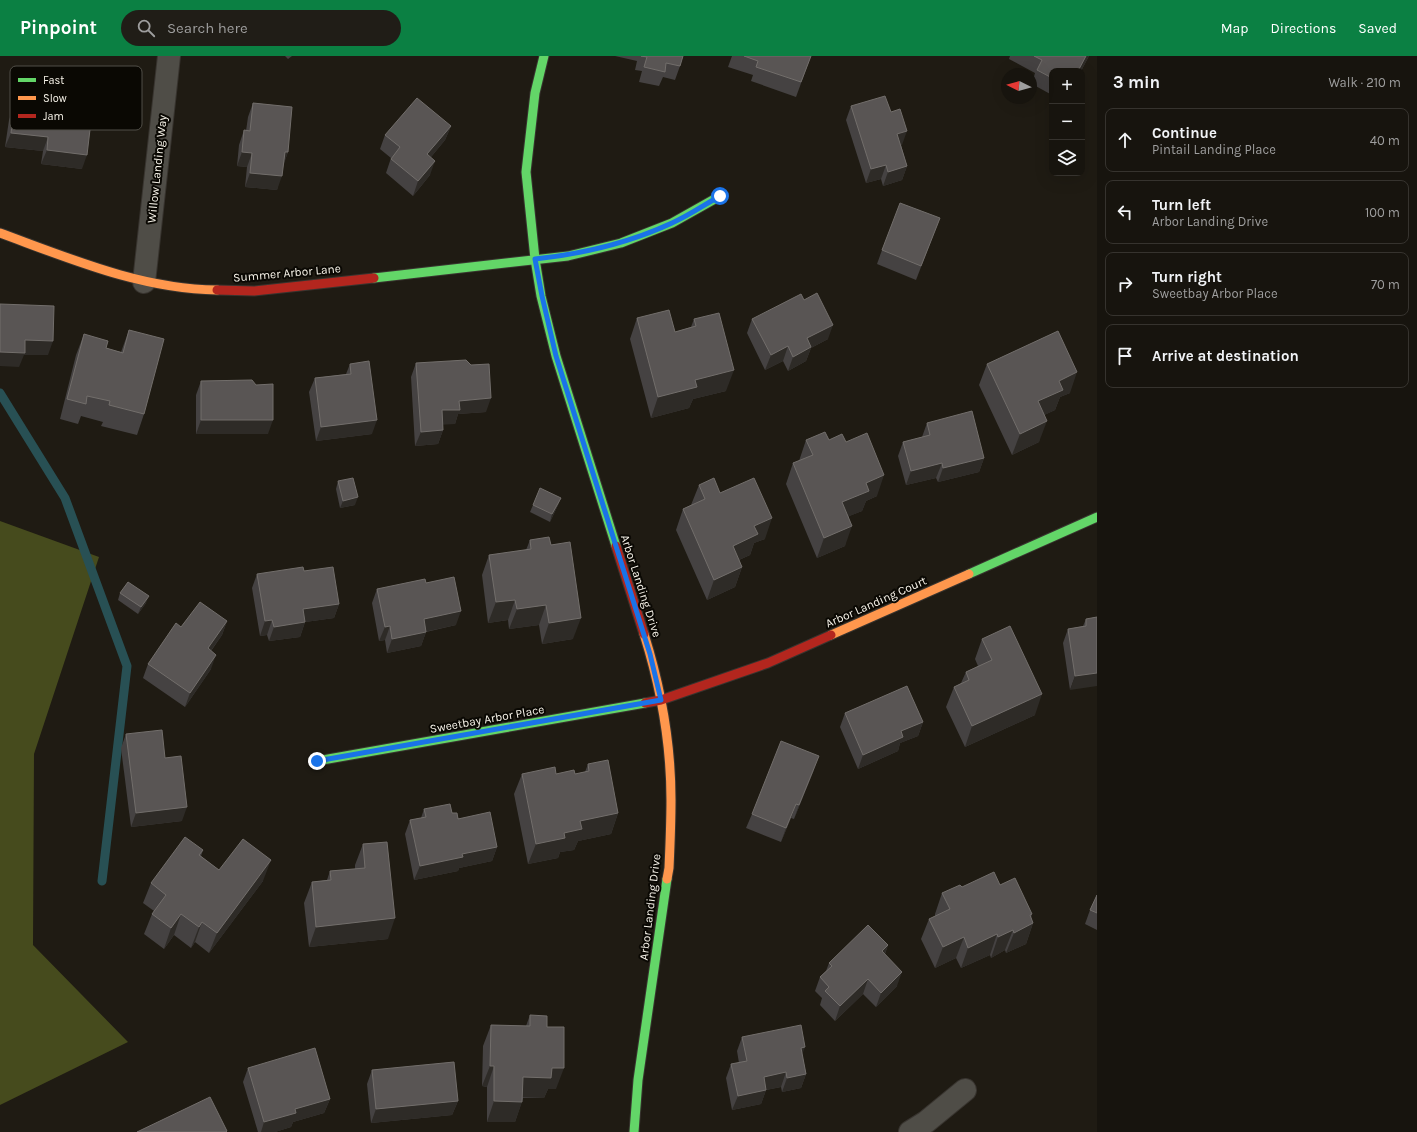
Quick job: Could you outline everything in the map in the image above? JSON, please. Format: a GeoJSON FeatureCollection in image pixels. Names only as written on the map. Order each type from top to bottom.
{"type":"FeatureCollection","features":[{"type":"Feature","properties":{"kind":"street","name":"Willow Landing Way"},"geometry":{"type":"LineString","coordinates":[[144,282],[169,56]]}},
{"type":"Feature","properties":{"kind":"street","name":"Arbor Landing Drive"},"geometry":{"type":"LineString","coordinates":[[544,56],[536,93],[526,172],[535,259],[556,356],[650,654],[661,700],[668,747],[671,800],[669,868],[638,1080],[634,1132]]}},
{"type":"Feature","properties":{"kind":"street","name":"Summer Arbor Lane"},"geometry":{"type":"LineString","coordinates":[[0,232],[88,266],[144,282],[198,290],[254,291],[568,256],[621,243],[672,223],[720,196]]}},
{"type":"Feature","properties":{"kind":"street","name":"Arbor Landing Court"},"geometry":{"type":"LineString","coordinates":[[661,700],[768,663],[1097,517]]}},
{"type":"Feature","properties":{"kind":"street","name":"Sweetbay Arbor Place"},"geometry":{"type":"LineString","coordinates":[[317,761],[661,700]]}},
{"type":"Feature","properties":{"kind":"street"},"geometry":{"type":"LineString","coordinates":[[910,1132],[926,1122],[965,1090]]}},
{"type":"Feature","properties":{"kind":"green space"},"geometry":{"type":"Polygon","coordinates":[[[0,521],[99,557],[34,754],[33,945],[128,1042],[0,1105],[0,521]]]}},
{"type":"Feature","properties":{"kind":"building"},"geometry":{"type":"Polygon","coordinates":[[[641,56],[683,56],[680,66],[666,63],[665,72],[644,67],[647,57],[641,56]]]}},
{"type":"Feature","properties":{"kind":"building"},"geometry":{"type":"Polygon","coordinates":[[[744,56],[811,56],[801,82],[756,67],[758,61],[744,56]]]}},
{"type":"Feature","properties":{"kind":"building"},"geometry":{"type":"Polygon","coordinates":[[[1034,56],[1086,56],[1080,68],[1049,68],[1049,76],[1037,70],[1042,60],[1034,56]]]}},
{"type":"Feature","properties":{"kind":"building"},"geometry":{"type":"Polygon","coordinates":[[[885,96],[891,112],[900,109],[907,131],[897,134],[907,166],[888,172],[886,165],[871,169],[851,106],[885,96]]]}},
{"type":"Feature","properties":{"kind":"building"},"geometry":{"type":"Polygon","coordinates":[[[417,98],[451,126],[427,154],[435,161],[418,181],[391,159],[400,147],[385,135],[417,98]]]}},
{"type":"Feature","properties":{"kind":"building"},"geometry":{"type":"Polygon","coordinates":[[[253,103],[292,107],[288,152],[285,152],[282,176],[250,173],[252,153],[242,152],[244,130],[250,131],[253,103]]]}},
{"type":"Feature","properties":{"kind":"building"},"geometry":{"type":"Polygon","coordinates":[[[11,130],[90,130],[87,155],[47,150],[48,137],[11,133],[11,130]]]}},
{"type":"Feature","properties":{"kind":"building"},"geometry":{"type":"Polygon","coordinates":[[[900,203],[940,218],[921,266],[882,250],[900,203]]]}},
{"type":"Feature","properties":{"kind":"building"},"geometry":{"type":"Polygon","coordinates":[[[817,293],[833,325],[807,338],[811,347],[793,357],[788,346],[771,355],[752,319],[801,294],[804,300],[817,293]]]}},
{"type":"Feature","properties":{"kind":"building"},"geometry":{"type":"Polygon","coordinates":[[[0,304],[54,306],[53,341],[25,340],[25,353],[0,352],[0,304]]]}},
{"type":"Feature","properties":{"kind":"building"},"geometry":{"type":"Polygon","coordinates":[[[669,310],[675,332],[696,326],[694,319],[719,313],[734,370],[695,380],[697,387],[658,397],[637,318],[669,310]]]}},
{"type":"Feature","properties":{"kind":"building"},"geometry":{"type":"Polygon","coordinates":[[[129,330],[164,339],[144,414],[109,405],[110,401],[87,396],[86,404],[67,399],[84,334],[108,341],[106,348],[123,353],[129,330]]]}},
{"type":"Feature","properties":{"kind":"building"},"geometry":{"type":"Polygon","coordinates":[[[1058,331],[1077,372],[1059,381],[1063,390],[1038,401],[1047,421],[1020,434],[987,364],[1058,331]]]}},
{"type":"Feature","properties":{"kind":"building"},"geometry":{"type":"Polygon","coordinates":[[[466,360],[471,365],[489,364],[491,398],[459,401],[460,410],[442,410],[443,430],[421,432],[416,363],[466,360]]]}},
{"type":"Feature","properties":{"kind":"building"},"geometry":{"type":"Polygon","coordinates":[[[369,361],[377,420],[321,427],[315,378],[351,374],[350,364],[369,361]]]}},
{"type":"Feature","properties":{"kind":"building"},"geometry":{"type":"Polygon","coordinates":[[[252,380],[256,385],[273,384],[273,420],[201,420],[201,381],[252,380]]]}},
{"type":"Feature","properties":{"kind":"building"},"geometry":{"type":"Polygon","coordinates":[[[972,411],[984,458],[943,468],[942,463],[911,471],[903,442],[930,435],[927,423],[972,411]]]}},
{"type":"Feature","properties":{"kind":"building"},"geometry":{"type":"Polygon","coordinates":[[[825,432],[829,440],[842,434],[846,442],[867,433],[884,475],[866,483],[869,491],[842,502],[852,526],[824,538],[793,463],[813,455],[806,440],[825,432]]]}},
{"type":"Feature","properties":{"kind":"building"},"geometry":{"type":"Polygon","coordinates":[[[353,478],[358,497],[343,501],[338,481],[353,478]]]}},
{"type":"Feature","properties":{"kind":"building"},"geometry":{"type":"Polygon","coordinates":[[[714,478],[720,493],[754,478],[772,518],[754,526],[758,534],[733,546],[742,567],[714,580],[683,509],[705,499],[699,485],[714,478]]]}},
{"type":"Feature","properties":{"kind":"building"},"geometry":{"type":"Polygon","coordinates":[[[540,488],[561,498],[552,514],[533,505],[540,488]]]}},
{"type":"Feature","properties":{"kind":"building"},"geometry":{"type":"Polygon","coordinates":[[[549,537],[551,545],[570,542],[581,618],[549,623],[546,605],[517,609],[515,600],[496,602],[489,555],[531,549],[530,540],[549,537]]]}},
{"type":"Feature","properties":{"kind":"building"},"geometry":{"type":"Polygon","coordinates":[[[303,567],[304,571],[333,567],[339,604],[303,609],[305,622],[274,627],[272,620],[265,621],[257,574],[303,567]]]}},
{"type":"Feature","properties":{"kind":"building"},"geometry":{"type":"Polygon","coordinates":[[[454,577],[461,611],[424,619],[426,632],[392,639],[390,626],[385,627],[377,589],[425,579],[426,583],[454,577]]]}},
{"type":"Feature","properties":{"kind":"building"},"geometry":{"type":"Polygon","coordinates":[[[128,582],[149,596],[141,607],[120,593],[128,582]]]}},
{"type":"Feature","properties":{"kind":"building"},"geometry":{"type":"Polygon","coordinates":[[[200,602],[227,621],[208,648],[216,655],[190,693],[148,664],[176,623],[181,627],[200,602]]]}},
{"type":"Feature","properties":{"kind":"building"},"geometry":{"type":"Polygon","coordinates":[[[1097,617],[1097,673],[1075,676],[1068,629],[1086,626],[1086,619],[1097,617]]]}},
{"type":"Feature","properties":{"kind":"building"},"geometry":{"type":"Polygon","coordinates":[[[1010,626],[1042,694],[972,726],[954,687],[969,680],[966,672],[992,660],[982,639],[1010,626]]]}},
{"type":"Feature","properties":{"kind":"building"},"geometry":{"type":"Polygon","coordinates":[[[907,686],[923,722],[901,731],[903,737],[863,755],[845,713],[907,686]]]}},
{"type":"Feature","properties":{"kind":"building"},"geometry":{"type":"Polygon","coordinates":[[[162,730],[165,758],[181,756],[187,807],[136,813],[126,734],[162,730]]]}},
{"type":"Feature","properties":{"kind":"building"},"geometry":{"type":"Polygon","coordinates":[[[781,741],[819,756],[799,805],[796,804],[786,828],[752,814],[781,741]]]}},
{"type":"Feature","properties":{"kind":"building"},"geometry":{"type":"Polygon","coordinates":[[[608,760],[618,813],[580,821],[582,829],[564,833],[565,838],[536,844],[522,774],[555,767],[556,774],[574,770],[575,774],[589,771],[588,764],[608,760]]]}},
{"type":"Feature","properties":{"kind":"building"},"geometry":{"type":"Polygon","coordinates":[[[450,804],[452,813],[457,813],[458,819],[490,812],[497,847],[462,854],[463,857],[420,866],[410,820],[426,817],[424,809],[450,804]]]}},
{"type":"Feature","properties":{"kind":"building"},"geometry":{"type":"Polygon","coordinates":[[[185,837],[203,850],[199,855],[219,870],[243,839],[271,860],[217,933],[202,922],[199,927],[181,914],[171,928],[152,914],[166,895],[151,883],[185,837]]]}},
{"type":"Feature","properties":{"kind":"building"},"geometry":{"type":"Polygon","coordinates":[[[387,842],[395,918],[316,927],[312,882],[331,880],[330,871],[365,868],[363,844],[387,842]]]}},
{"type":"Feature","properties":{"kind":"building"},"geometry":{"type":"Polygon","coordinates":[[[994,872],[1000,885],[1015,878],[1032,914],[1030,915],[1033,923],[1014,933],[1013,930],[998,937],[997,934],[968,948],[964,937],[943,947],[929,919],[950,909],[942,893],[960,885],[962,887],[994,872]]]}},
{"type":"Feature","properties":{"kind":"building"},"geometry":{"type":"Polygon","coordinates":[[[1097,895],[1097,913],[1090,910],[1097,895]]]}},
{"type":"Feature","properties":{"kind":"building"},"geometry":{"type":"Polygon","coordinates":[[[868,925],[888,945],[882,951],[902,972],[881,993],[868,979],[840,1006],[825,991],[829,987],[820,977],[832,966],[829,963],[868,925]]]}},
{"type":"Feature","properties":{"kind":"building"},"geometry":{"type":"Polygon","coordinates":[[[530,1015],[547,1016],[547,1027],[564,1027],[564,1068],[552,1068],[551,1078],[523,1077],[522,1102],[494,1101],[494,1066],[490,1066],[491,1025],[530,1026],[530,1015]]]}},
{"type":"Feature","properties":{"kind":"building"},"geometry":{"type":"Polygon","coordinates":[[[801,1025],[805,1047],[801,1048],[806,1074],[787,1078],[786,1072],[764,1077],[766,1090],[738,1096],[731,1064],[747,1061],[742,1037],[801,1025]]]}},
{"type":"Feature","properties":{"kind":"building"},"geometry":{"type":"Polygon","coordinates":[[[315,1048],[330,1099],[295,1109],[296,1113],[264,1122],[248,1068],[315,1048]]]}},
{"type":"Feature","properties":{"kind":"building"},"geometry":{"type":"Polygon","coordinates":[[[454,1062],[458,1101],[376,1109],[372,1070],[454,1062]]]}},
{"type":"Feature","properties":{"kind":"building"},"geometry":{"type":"Polygon","coordinates":[[[210,1097],[227,1131],[226,1132],[137,1132],[210,1097]]]}},
{"type":"Feature","properties":{"kind":"waterway"},"geometry":{"type":"LineString","coordinates":[[0,393],[65,498],[127,666],[102,881]]}},
{"type":"Feature","properties":{"kind":"traffic: fast"},"geometry":{"type":"LineString","coordinates":[[544,56],[535,93],[526,172],[535,259],[541,296],[556,356],[616,546]]}},
{"type":"Feature","properties":{"kind":"traffic: fast"},"geometry":{"type":"LineString","coordinates":[[374,278],[568,256],[621,243],[672,223],[720,196]]}},
{"type":"Feature","properties":{"kind":"traffic: fast"},"geometry":{"type":"LineString","coordinates":[[969,574],[1097,517]]}},
{"type":"Feature","properties":{"kind":"traffic: fast"},"geometry":{"type":"LineString","coordinates":[[317,761],[645,703]]}},
{"type":"Feature","properties":{"kind":"traffic: fast"},"geometry":{"type":"LineString","coordinates":[[634,1132],[638,1080],[667,879]]}},
{"type":"Feature","properties":{"kind":"traffic: slow"},"geometry":{"type":"LineString","coordinates":[[0,233],[107,271],[161,284],[217,290]]}},
{"type":"Feature","properties":{"kind":"traffic: slow"},"geometry":{"type":"LineString","coordinates":[[831,635],[969,574]]}},
{"type":"Feature","properties":{"kind":"traffic: slow"},"geometry":{"type":"LineString","coordinates":[[644,634],[664,716],[671,779],[669,868],[667,879]]}},
{"type":"Feature","properties":{"kind":"traffic: jam"},"geometry":{"type":"LineString","coordinates":[[217,290],[254,291],[374,278]]}},
{"type":"Feature","properties":{"kind":"traffic: jam"},"geometry":{"type":"LineString","coordinates":[[616,546],[644,634]]}},
{"type":"Feature","properties":{"kind":"traffic: jam"},"geometry":{"type":"LineString","coordinates":[[645,703],[661,700],[768,663],[831,635]]}},
{"type":"Feature","properties":{"kind":"route"},"geometry":{"type":"LineString","coordinates":[[317,761],[661,700],[650,654],[556,356],[535,259],[568,256],[621,243],[672,223],[720,196]]}}]}
